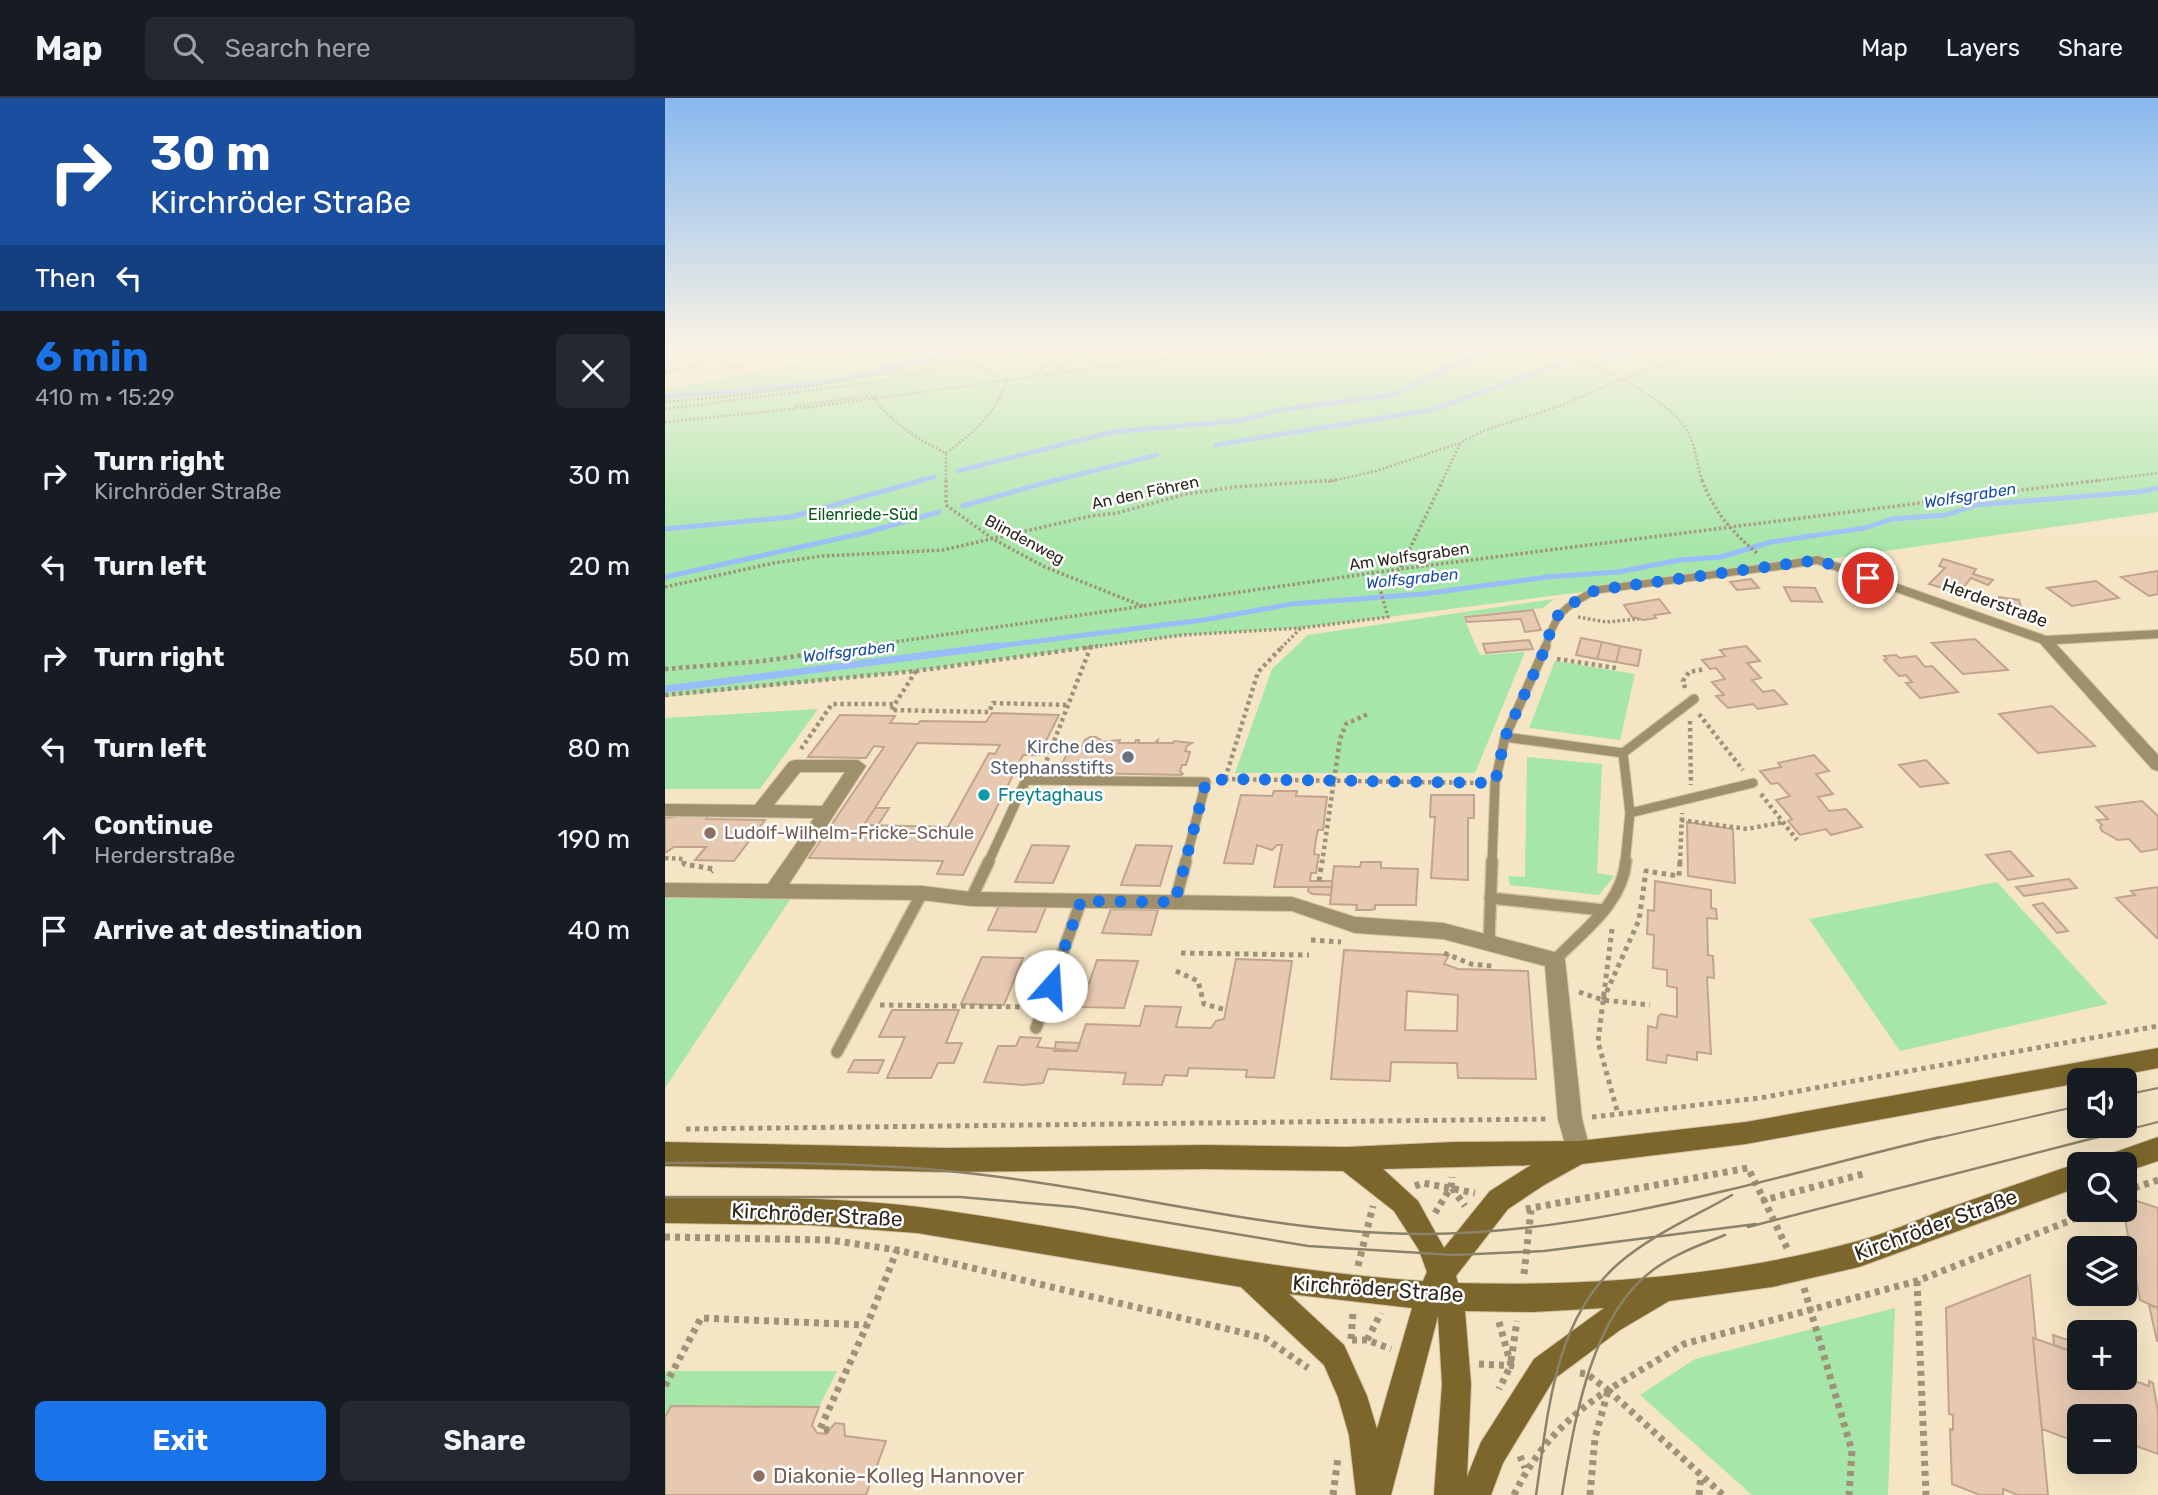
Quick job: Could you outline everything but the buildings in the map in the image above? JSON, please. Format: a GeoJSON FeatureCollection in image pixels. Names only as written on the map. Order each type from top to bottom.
{"type":"FeatureCollection","features":[{"type":"Feature","properties":{"kind":"main road"},"geometry":{"type":"LineString","coordinates":[[665,1154],[945,1160],[1205,1157],[1347,1159],[1454,1154],[1579,1153],[1747,1133],[2158,1058]]}},
{"type":"Feature","properties":{"kind":"main road"},"geometry":{"type":"LineString","coordinates":[[2137,1156],[2158,1149]]}},
{"type":"Feature","properties":{"kind":"main road"},"geometry":{"type":"LineString","coordinates":[[1373,1495],[1412,1354],[1440,1288],[1474,1233],[1499,1200],[1535,1176],[1579,1153]]}},
{"type":"Feature","properties":{"kind":"main road"},"geometry":{"type":"LineString","coordinates":[[1347,1159],[1395,1195],[1409,1210],[1423,1234],[1440,1288],[1457,1363],[1458,1398],[1450,1495]]}},
{"type":"Feature","properties":{"kind":"main road","name":"Kirchröder Straße"},"geometry":{"type":"LineString","coordinates":[[665,1210],[817,1210],[881,1215],[1250,1277],[1355,1290],[1392,1292],[1440,1288],[1491,1296],[1589,1295],[1668,1287],[1848,1257],[2067,1179]]}},
{"type":"Feature","properties":{"kind":"main road"},"geometry":{"type":"LineString","coordinates":[[1250,1277],[1334,1355],[1352,1396],[1364,1435],[1373,1495]]}},
{"type":"Feature","properties":{"kind":"main road"},"geometry":{"type":"LineString","coordinates":[[1475,1495],[1492,1453],[1544,1369],[1610,1321],[1668,1287]]}},
{"type":"Feature","properties":{"kind":"street","name":"Herderstraße"},"geometry":{"type":"LineString","coordinates":[[1771,567],[1818,560],[2045,640],[2158,765]]}},
{"type":"Feature","properties":{"kind":"street"},"geometry":{"type":"LineString","coordinates":[[2045,640],[2158,634]]}},
{"type":"Feature","properties":{"kind":"street"},"geometry":{"type":"LineString","coordinates":[[760,811],[795,766],[858,766],[774,891]]}},
{"type":"Feature","properties":{"kind":"street"},"geometry":{"type":"LineString","coordinates":[[665,810],[827,812]]}},
{"type":"Feature","properties":{"kind":"street"},"geometry":{"type":"LineString","coordinates":[[665,890],[922,893],[971,899],[1292,904],[1355,925],[1443,931],[1555,960],[1570,1119],[1579,1153]]}},
{"type":"Feature","properties":{"kind":"lane"},"geometry":{"type":"LineString","coordinates":[[1489,942],[1495,783],[1505,737],[1542,656],[1555,618],[1571,604],[1596,590],[1771,567]]}},
{"type":"Feature","properties":{"kind":"lane"},"geometry":{"type":"LineString","coordinates":[[1505,737],[1623,753],[1692,701]]}},
{"type":"Feature","properties":{"kind":"lane"},"geometry":{"type":"LineString","coordinates":[[1555,960],[1616,897],[1624,878],[1630,813],[1623,753]]}},
{"type":"Feature","properties":{"kind":"lane"},"geometry":{"type":"LineString","coordinates":[[971,899],[1026,780],[1206,782],[1175,902]]}},
{"type":"Feature","properties":{"kind":"lane"},"geometry":{"type":"LineString","coordinates":[[1630,813],[1753,783]]}},
{"type":"Feature","properties":{"kind":"lane"},"geometry":{"type":"LineString","coordinates":[[837,1052],[922,893]]}},
{"type":"Feature","properties":{"kind":"lane"},"geometry":{"type":"LineString","coordinates":[[1490,898],[1603,910]]}},
{"type":"Feature","properties":{"kind":"lane"},"geometry":{"type":"LineString","coordinates":[[1036,1028],[1081,901]]}},
{"type":"Feature","properties":{"kind":"path"},"geometry":{"type":"LineString","coordinates":[[665,421],[700,417]]}},
{"type":"Feature","properties":{"kind":"path"},"geometry":{"type":"LineString","coordinates":[[665,421],[700,417]]}},
{"type":"Feature","properties":{"kind":"path"},"geometry":{"type":"LineString","coordinates":[[887,417],[912,436],[946,453],[991,417]]}},
{"type":"Feature","properties":{"kind":"path","name":"An den Föhren"},"geometry":{"type":"LineString","coordinates":[[665,587],[774,563],[822,556],[943,550],[1091,516],[1118,513],[1186,494],[1235,487],[1328,482],[1376,471],[1460,443],[1483,430],[1524,417]]}},
{"type":"Feature","properties":{"kind":"path"},"geometry":{"type":"LineString","coordinates":[[1672,417],[1690,434],[1693,453],[1710,505],[1727,529],[1757,554]]}},
{"type":"Feature","properties":{"kind":"path"},"geometry":{"type":"LineString","coordinates":[[665,695],[916,671],[1183,635],[1301,628],[1388,617],[1380,589],[1399,569],[1460,443]]}},
{"type":"Feature","properties":{"kind":"path","name":"Blindenweg"},"geometry":{"type":"LineString","coordinates":[[946,453],[946,505],[993,539],[1045,567],[1146,608]]}},
{"type":"Feature","properties":{"kind":"path","name":"Am Wolfsgraben"},"geometry":{"type":"LineString","coordinates":[[665,669],[763,661],[953,632],[1146,608],[1399,569],[2158,473]]}},
{"type":"Feature","properties":{"kind":"path"},"geometry":{"type":"LineString","coordinates":[[1560,614],[1607,622],[1639,619]]}},
{"type":"Feature","properties":{"kind":"path"},"geometry":{"type":"LineString","coordinates":[[1226,779],[1258,672],[1301,628]]}},
{"type":"Feature","properties":{"kind":"path"},"geometry":{"type":"LineString","coordinates":[[1038,780],[1091,646]]}},
{"type":"Feature","properties":{"kind":"path"},"geometry":{"type":"LineString","coordinates":[[1542,656],[1616,667]]}},
{"type":"Feature","properties":{"kind":"path"},"geometry":{"type":"LineString","coordinates":[[1603,1000],[1639,920],[1646,871],[1679,876],[1681,820],[1686,799],[1692,701],[1683,681],[1689,672],[1705,669]]}},
{"type":"Feature","properties":{"kind":"path"},"geometry":{"type":"LineString","coordinates":[[916,671],[891,710],[989,712],[993,703],[1067,705]]}},
{"type":"Feature","properties":{"kind":"path"},"geometry":{"type":"LineString","coordinates":[[795,766],[791,764],[832,704],[895,704]]}},
{"type":"Feature","properties":{"kind":"path"},"geometry":{"type":"LineString","coordinates":[[1319,881],[1336,781],[1340,739],[1346,724],[1369,714]]}},
{"type":"Feature","properties":{"kind":"path"},"geometry":{"type":"LineString","coordinates":[[1206,782],[1226,779],[1495,783]]}},
{"type":"Feature","properties":{"kind":"path"},"geometry":{"type":"LineString","coordinates":[[1681,820],[1747,829],[1784,822]]}},
{"type":"Feature","properties":{"kind":"path"},"geometry":{"type":"LineString","coordinates":[[665,858],[684,859],[684,864],[714,869],[699,890]]}},
{"type":"Feature","properties":{"kind":"path"},"geometry":{"type":"LineString","coordinates":[[1616,897],[1598,1042],[1618,1114]]}},
{"type":"Feature","properties":{"kind":"path"},"geometry":{"type":"LineString","coordinates":[[1311,940],[1351,943]]}},
{"type":"Feature","properties":{"kind":"path"},"geometry":{"type":"LineString","coordinates":[[1441,952],[1471,964],[1496,966]]}},
{"type":"Feature","properties":{"kind":"path"},"geometry":{"type":"LineString","coordinates":[[1181,953],[1308,955]]}},
{"type":"Feature","properties":{"kind":"path"},"geometry":{"type":"LineString","coordinates":[[1176,971],[1198,981],[1204,1004],[1226,1010]]}},
{"type":"Feature","properties":{"kind":"path"},"geometry":{"type":"LineString","coordinates":[[1558,984],[1603,1000],[1650,1005]]}},
{"type":"Feature","properties":{"kind":"path"},"geometry":{"type":"LineString","coordinates":[[862,1005],[1043,1008]]}},
{"type":"Feature","properties":{"kind":"path"},"geometry":{"type":"LineString","coordinates":[[679,1129],[1570,1119],[1760,1098],[2158,1026]]}},
{"type":"Feature","properties":{"kind":"path"},"geometry":{"type":"LineString","coordinates":[[1351,1340],[1360,1250],[1374,1204],[1423,1183],[1451,1187],[1531,1210],[1748,1168],[1796,1267],[1813,1311],[1852,1451],[1849,1495]]}},
{"type":"Feature","properties":{"kind":"path"},"geometry":{"type":"LineString","coordinates":[[1764,1200],[1867,1172]]}},
{"type":"Feature","properties":{"kind":"path"},"geometry":{"type":"LineString","coordinates":[[2137,1187],[2158,1180]]}},
{"type":"Feature","properties":{"kind":"path"},"geometry":{"type":"LineString","coordinates":[[1451,1187],[1465,1206],[1474,1233]]}},
{"type":"Feature","properties":{"kind":"path"},"geometry":{"type":"LineString","coordinates":[[1423,1234],[1451,1187]]}},
{"type":"Feature","properties":{"kind":"path"},"geometry":{"type":"LineString","coordinates":[[1514,1495],[1525,1468],[1545,1439],[1577,1409],[1684,1343],[1813,1311],[1917,1281],[2067,1220]]}},
{"type":"Feature","properties":{"kind":"path"},"geometry":{"type":"LineString","coordinates":[[665,1237],[830,1240],[897,1250],[1265,1338],[1315,1373]]}},
{"type":"Feature","properties":{"kind":"path"},"geometry":{"type":"LineString","coordinates":[[829,1430],[820,1429],[897,1250]]}},
{"type":"Feature","properties":{"kind":"path"},"geometry":{"type":"LineString","coordinates":[[1917,1281],[1926,1495]]}},
{"type":"Feature","properties":{"kind":"path"},"geometry":{"type":"LineString","coordinates":[[1392,1292],[1367,1340],[1412,1354]]}},
{"type":"Feature","properties":{"kind":"path"},"geometry":{"type":"LineString","coordinates":[[1491,1296],[1511,1365],[1496,1395],[1525,1468]]}},
{"type":"Feature","properties":{"kind":"path"},"geometry":{"type":"LineString","coordinates":[[665,1386],[701,1318],[867,1325]]}},
{"type":"Feature","properties":{"kind":"path"},"geometry":{"type":"LineString","coordinates":[[1457,1363],[1511,1365],[1587,1374],[1723,1495]]}},
{"type":"Feature","properties":{"kind":"path"},"geometry":{"type":"LineString","coordinates":[[1590,1495],[1595,1437],[1608,1390]]}},
{"type":"Feature","properties":{"kind":"path"},"geometry":{"type":"LineString","coordinates":[[1333,1495],[1339,1447]]}},
{"type":"Feature","properties":{"kind":"path"},"geometry":{"type":"LineString","coordinates":[[1699,1495],[1701,1475]]}},
{"type":"Feature","properties":{"kind":"green space","name":"Eilenriede-Süd"},"geometry":{"type":"Polygon","coordinates":[[[665,417],[2158,417],[2158,512],[1723,574],[1301,628],[1183,635],[916,671],[665,697],[665,417]]]}},
{"type":"Feature","properties":{"kind":"green space"},"geometry":{"type":"Polygon","coordinates":[[[1554,599],[1543,608],[1463,616],[1480,655],[1525,652],[1475,773],[1235,773],[1272,669],[1308,635],[1554,599]]]}},
{"type":"Feature","properties":{"kind":"green space"},"geometry":{"type":"Polygon","coordinates":[[[1555,661],[1635,674],[1620,740],[1529,728],[1555,661]]]}},
{"type":"Feature","properties":{"kind":"green space"},"geometry":{"type":"Polygon","coordinates":[[[818,709],[760,789],[665,789],[665,718],[818,709]]]}},
{"type":"Feature","properties":{"kind":"green space"},"geometry":{"type":"Polygon","coordinates":[[[1527,757],[1602,764],[1597,873],[1614,876],[1599,895],[1510,885],[1508,876],[1525,877],[1527,757]]]}},
{"type":"Feature","properties":{"kind":"green space"},"geometry":{"type":"Polygon","coordinates":[[[1997,882],[2108,1004],[1900,1051],[1809,919],[1997,882]]]}},
{"type":"Feature","properties":{"kind":"green space"},"geometry":{"type":"Polygon","coordinates":[[[665,895],[791,898],[665,1088],[665,895]]]}},
{"type":"Feature","properties":{"kind":"green space"},"geometry":{"type":"Polygon","coordinates":[[[1895,1308],[1888,1495],[1752,1495],[1640,1395],[1695,1359],[1895,1308]]]}},
{"type":"Feature","properties":{"kind":"green space"},"geometry":{"type":"Polygon","coordinates":[[[665,1371],[837,1371],[819,1407],[671,1406],[665,1417],[665,1371]]]}},
{"type":"Feature","properties":{"kind":"waterway"},"geometry":{"type":"LineString","coordinates":[[958,471],[1112,432],[1238,421],[1253,417]]}},
{"type":"Feature","properties":{"kind":"waterway"},"geometry":{"type":"LineString","coordinates":[[1215,445],[1387,417]]}},
{"type":"Feature","properties":{"kind":"waterway"},"geometry":{"type":"LineString","coordinates":[[1049,482],[1157,455]]}},
{"type":"Feature","properties":{"kind":"waterway"},"geometry":{"type":"LineString","coordinates":[[916,482],[934,477]]}},
{"type":"Feature","properties":{"kind":"waterway"},"geometry":{"type":"LineString","coordinates":[[665,529],[791,517],[923,480]]}},
{"type":"Feature","properties":{"kind":"waterway"},"geometry":{"type":"LineString","coordinates":[[963,506],[1055,480]]}},
{"type":"Feature","properties":{"kind":"waterway","name":"Wolfsgraben"},"geometry":{"type":"LineString","coordinates":[[983,648],[1203,620],[1292,604],[1423,594],[1547,577],[1618,572],[1680,560],[1721,557],[1771,542],[1865,528],[1892,519],[1946,515],[1976,505],[2138,492],[2158,488]]}},
{"type":"Feature","properties":{"kind":"waterway"},"geometry":{"type":"LineString","coordinates":[[665,577],[864,533],[939,512]]}},
{"type":"Feature","properties":{"kind":"waterway","name":"Wolfsgraben"},"geometry":{"type":"LineString","coordinates":[[665,689],[997,646]]}},
{"type":"Feature","properties":{"kind":"tram line"},"geometry":{"type":"LineString","coordinates":[[2137,1092],[2158,1088]]}},
{"type":"Feature","properties":{"kind":"tram line"},"geometry":{"type":"LineString","coordinates":[[1933,1139],[2067,1109]]}},
{"type":"Feature","properties":{"kind":"tram line"},"geometry":{"type":"LineString","coordinates":[[2091,1139],[2158,1122]]}},
{"type":"Feature","properties":{"kind":"tram line"},"geometry":{"type":"LineString","coordinates":[[665,1163],[796,1163],[970,1173],[1271,1222],[1374,1233],[1425,1234],[1491,1231],[1621,1213],[1749,1185],[1940,1137]]}},
{"type":"Feature","properties":{"kind":"tram line"},"geometry":{"type":"LineString","coordinates":[[1748,1227],[2094,1138]]}},
{"type":"Feature","properties":{"kind":"tram line"},"geometry":{"type":"LineString","coordinates":[[1657,1237],[1732,1195]]}},
{"type":"Feature","properties":{"kind":"tram line"},"geometry":{"type":"LineString","coordinates":[[665,1197],[960,1197],[1074,1207],[1308,1246],[1454,1255],[1544,1251],[1657,1237]]}},
{"type":"Feature","properties":{"kind":"tram line"},"geometry":{"type":"LineString","coordinates":[[1657,1237],[1756,1224]]}},
{"type":"Feature","properties":{"kind":"tram line"},"geometry":{"type":"LineString","coordinates":[[1562,1495],[1572,1436],[1588,1373],[1614,1315],[1631,1290],[1661,1264],[1725,1235]]}},
{"type":"Feature","properties":{"kind":"tram line"},"geometry":{"type":"LineString","coordinates":[[1536,1495],[1557,1371],[1579,1313],[1596,1287],[1618,1264],[1657,1237]]}},
{"type":"Feature","properties":{"kind":"place","name":"Kirche des Stephansstifts"},"geometry":{"type":"Point","coordinates":[1128,757]}},
{"type":"Feature","properties":{"kind":"place","name":"Freytaghaus"},"geometry":{"type":"Point","coordinates":[984,795]}},
{"type":"Feature","properties":{"kind":"place","name":"Ludolf-Wilhelm-Fricke-Schule"},"geometry":{"type":"Point","coordinates":[710,833]}},
{"type":"Feature","properties":{"kind":"place","name":"Diakonie-Kolleg Hannover"},"geometry":{"type":"Point","coordinates":[759,1476]}},
{"type":"Feature","properties":{"kind":"route"},"geometry":{"type":"LineString","coordinates":[[1051,986],[1081,901],[1175,902],[1206,782],[1226,779],[1495,783],[1505,737],[1542,656],[1555,618],[1571,604],[1596,590],[1818,560],[1868,578]]}}]}
